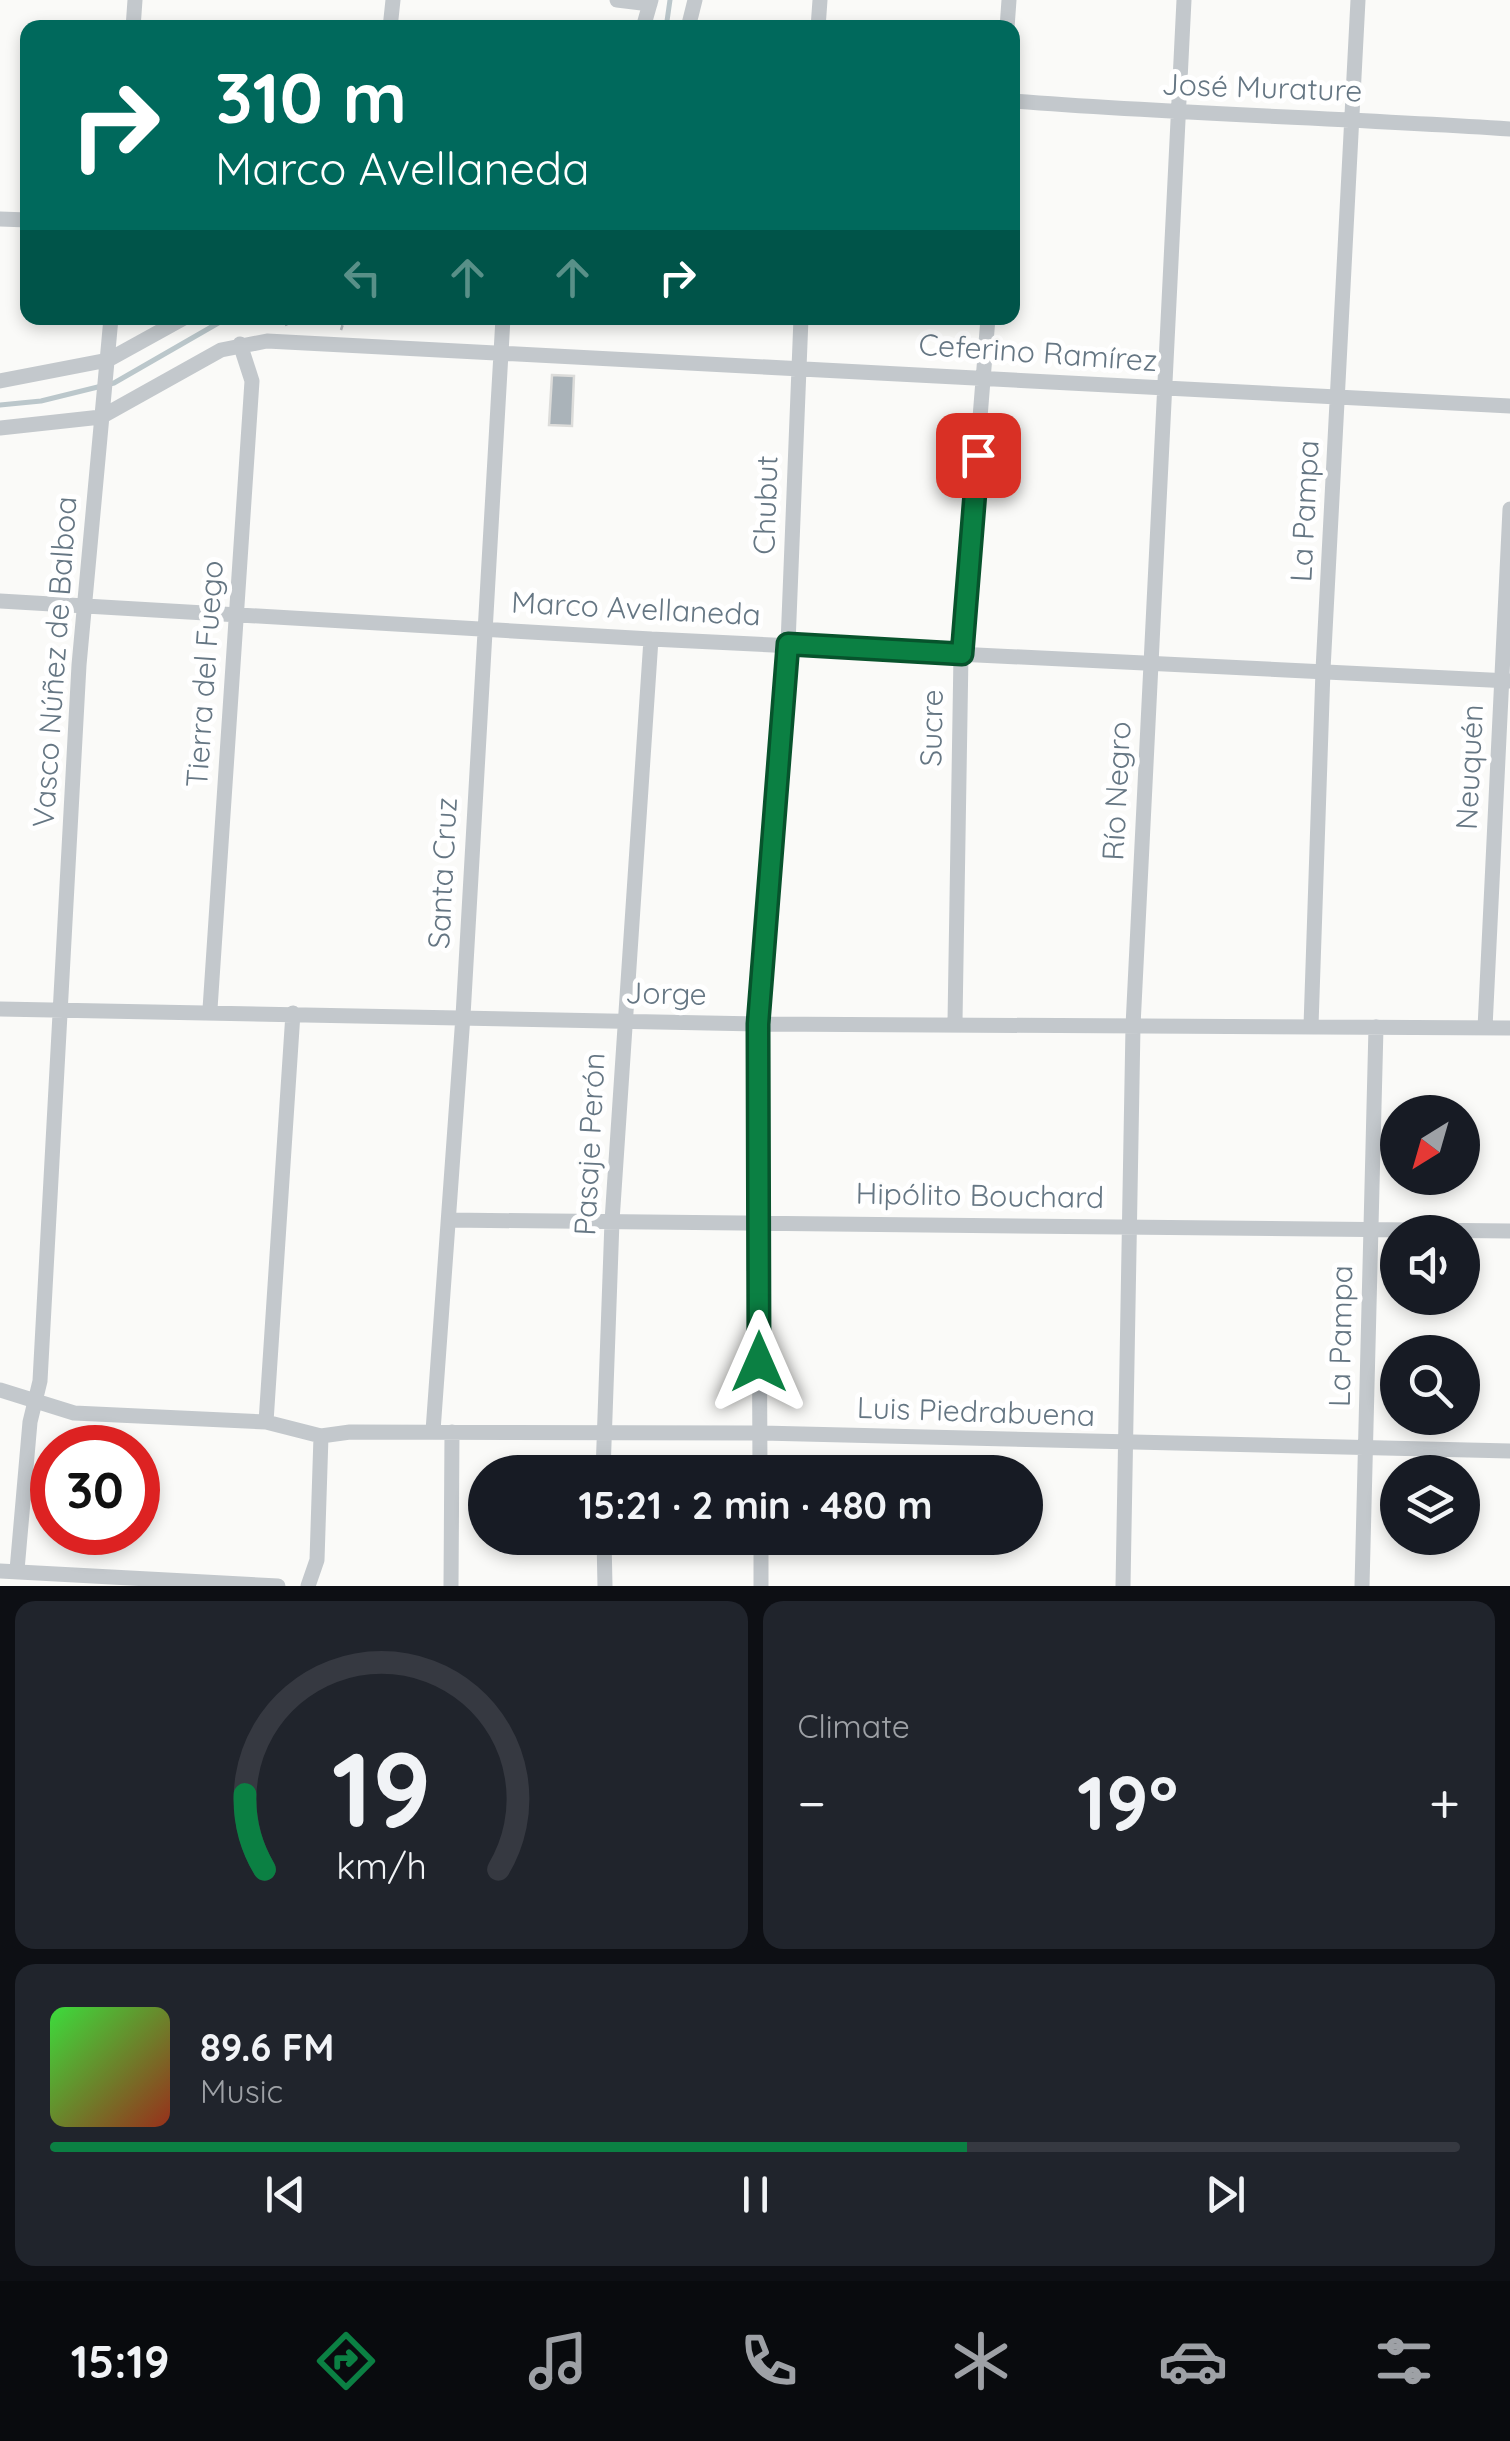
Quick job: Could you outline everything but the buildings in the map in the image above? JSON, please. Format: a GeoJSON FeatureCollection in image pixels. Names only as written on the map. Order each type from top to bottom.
{"type":"FeatureCollection","features":[{"type":"Feature","properties":{"kind":"street"},"geometry":{"type":"LineString","coordinates":[[617,0],[651,2]]}},
{"type":"Feature","properties":{"kind":"street","name":"Río Negro"},"geometry":{"type":"LineString","coordinates":[[1123,1586],[1132,1026],[1184,0]]}},
{"type":"Feature","properties":{"kind":"street","name":"La Pampa"},"geometry":{"type":"LineString","coordinates":[[1310,1026],[1323,670],[1358,0]]}},
{"type":"Feature","properties":{"kind":"street","name":"José Murature"},"geometry":{"type":"LineString","coordinates":[[1020,102],[1179,114],[1352,118],[1510,129]]}},
{"type":"Feature","properties":{"kind":"street","name":"Vasco Núñez de Balboa"},"geometry":{"type":"LineString","coordinates":[[8,1571],[40,1382],[84,607],[111,325]]}},
{"type":"Feature","properties":{"kind":"street"},"geometry":{"type":"LineString","coordinates":[[0,380],[107,366],[173,325]]}},
{"type":"Feature","properties":{"kind":"street","name":"Santa Cruz"},"geometry":{"type":"LineString","coordinates":[[433,1431],[463,1016],[503,325]]}},
{"type":"Feature","properties":{"kind":"street","name":"Chubut"},"geometry":{"type":"LineString","coordinates":[[760,1455],[758,1024],[788,644],[801,325]]}},
{"type":"Feature","properties":{"kind":"street","name":"Sucre"},"geometry":{"type":"LineString","coordinates":[[955,1022],[962,654],[988,325]]}},
{"type":"Feature","properties":{"kind":"street","name":"Ceferino Ramírez"},"geometry":{"type":"LineString","coordinates":[[102,411],[221,350],[267,340],[1510,406]]}},
{"type":"Feature","properties":{"kind":"street","name":"Tierra del Fuego"},"geometry":{"type":"LineString","coordinates":[[210,1010],[252,381],[240,344]]}},
{"type":"Feature","properties":{"kind":"street"},"geometry":{"type":"LineString","coordinates":[[0,428],[102,411]]}},
{"type":"Feature","properties":{"kind":"street","name":"Neuquén"},"geometry":{"type":"LineString","coordinates":[[1485,1028],[1506,681],[1510,508]]}},
{"type":"Feature","properties":{"kind":"street","name":"Marco Avellaneda"},"geometry":{"type":"LineString","coordinates":[[0,601],[651,639],[1506,681]]}},
{"type":"Feature","properties":{"kind":"street","name":"Pasaje Perón"},"geometry":{"type":"LineString","coordinates":[[603,1455],[612,1221],[651,639]]}},
{"type":"Feature","properties":{"kind":"street","name":"Jorge"},"geometry":{"type":"LineString","coordinates":[[0,1009],[210,1010],[758,1024],[955,1022],[1510,1028]]}},
{"type":"Feature","properties":{"kind":"street"},"geometry":{"type":"LineString","coordinates":[[266,1422],[293,1013]]}},
{"type":"Feature","properties":{"kind":"street","name":"La Pampa"},"geometry":{"type":"LineString","coordinates":[[1362,1586],[1376,1027]]}},
{"type":"Feature","properties":{"kind":"street","name":"Hipólito Bouchard"},"geometry":{"type":"LineString","coordinates":[[449,1220],[758,1220],[1510,1231]]}},
{"type":"Feature","properties":{"kind":"street"},"geometry":{"type":"LineString","coordinates":[[0,1390],[34,1404],[74,1413],[266,1422],[321,1436],[317,1560],[308,1586]]}},
{"type":"Feature","properties":{"kind":"street","name":"Luis Piedrabuena"},"geometry":{"type":"LineString","coordinates":[[321,1436],[433,1431],[760,1432],[1510,1451]]}},
{"type":"Feature","properties":{"kind":"street"},"geometry":{"type":"LineString","coordinates":[[451,1586],[452,1432]]}},
{"type":"Feature","properties":{"kind":"street"},"geometry":{"type":"LineString","coordinates":[[604,1555],[605,1586]]}},
{"type":"Feature","properties":{"kind":"street"},"geometry":{"type":"LineString","coordinates":[[760,1555],[761,1586]]}},
{"type":"Feature","properties":{"kind":"street"},"geometry":{"type":"LineString","coordinates":[[8,1571],[278,1586]]}},
{"type":"Feature","properties":{"kind":"waterway"},"geometry":{"type":"LineString","coordinates":[[667,20],[670,0]]}},
{"type":"Feature","properties":{"kind":"waterway"},"geometry":{"type":"LineString","coordinates":[[0,405],[41,401],[114,383],[215,325]]}},
{"type":"Feature","properties":{"kind":"route"},"geometry":{"type":"LineString","coordinates":[[759,1362],[758,1024],[788,644],[962,654],[978,455]]}}]}
